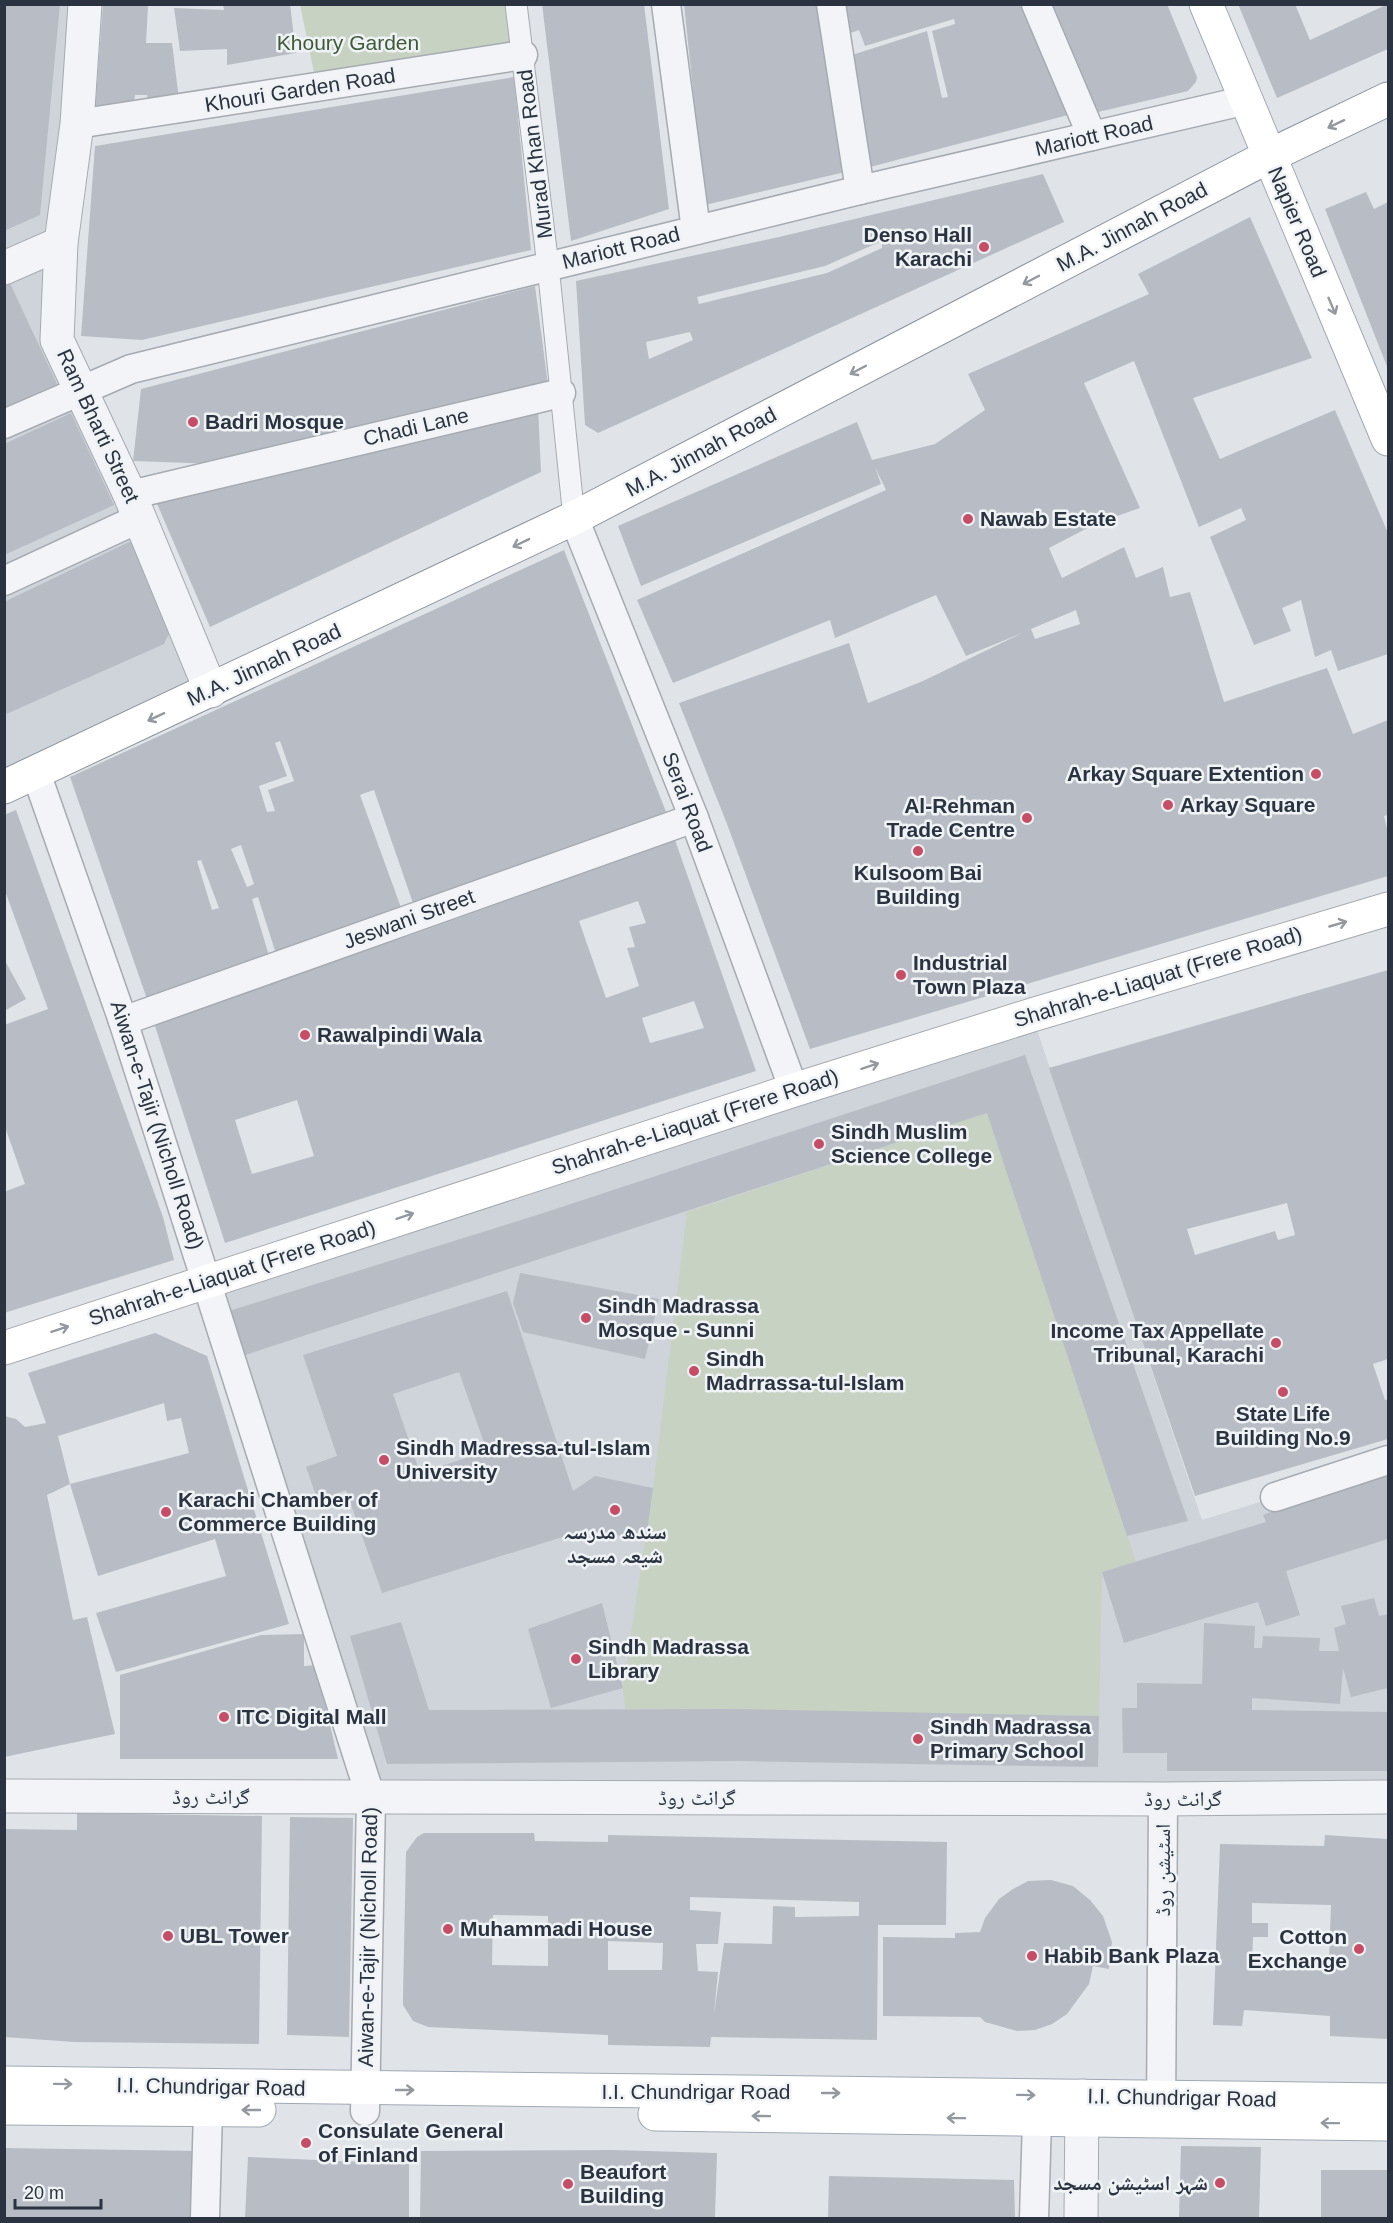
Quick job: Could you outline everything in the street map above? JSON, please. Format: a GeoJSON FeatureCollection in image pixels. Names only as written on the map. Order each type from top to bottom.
{"type":"FeatureCollection","features":[{"type":"Feature","properties":{"kind":"main road","name":"Napier Road"},"geometry":{"type":"LineString","coordinates":[[1206,4],[1389,439]]}},
{"type":"Feature","properties":{"kind":"main road","name":"M.A. Jinnah Road"},"geometry":{"type":"LineString","coordinates":[[4,787],[36,774],[574,518],[1269,156],[1389,99]]}},
{"type":"Feature","properties":{"kind":"main road","name":"Shahrah-e-Liaquat (Frere Road)"},"geometry":{"type":"LineString","coordinates":[[4,1348],[1032,1014],[1389,909]]}},
{"type":"Feature","properties":{"kind":"main road","name":"I.I. Chundrigar Road"},"geometry":{"type":"LineString","coordinates":[[4,2084],[364,2100],[1037,2120],[1082,2108]]}},
{"type":"Feature","properties":{"kind":"main road","name":"I.I. Chundrigar Road"},"geometry":{"type":"LineString","coordinates":[[4,2108],[208,2110],[364,2100],[1161,2109],[1389,2100]]}},
{"type":"Feature","properties":{"kind":"main road","name":"I.I. Chundrigar Road"},"geometry":{"type":"LineString","coordinates":[[1161,2109],[1389,2124]]}},
{"type":"Feature","properties":{"kind":"street","name":"Ram Bharti Street"},"geometry":{"type":"LineString","coordinates":[[85,4],[77,124],[61,243],[57,340],[135,506],[211,691]]}},
{"type":"Feature","properties":{"kind":"street","name":"Murad Khan Road"},"geometry":{"type":"LineString","coordinates":[[516,4],[548,266],[574,518]]}},
{"type":"Feature","properties":{"kind":"street"},"geometry":{"type":"LineString","coordinates":[[666,4],[696,230]]}},
{"type":"Feature","properties":{"kind":"street"},"geometry":{"type":"LineString","coordinates":[[831,4],[860,190]]}},
{"type":"Feature","properties":{"kind":"street"},"geometry":{"type":"LineString","coordinates":[[1036,4],[1092,136]]}},
{"type":"Feature","properties":{"kind":"street","name":"Khouri Garden Road"},"geometry":{"type":"LineString","coordinates":[[77,124],[523,55]]}},
{"type":"Feature","properties":{"kind":"street","name":"Mariott Road"},"geometry":{"type":"LineString","coordinates":[[4,424],[131,369],[860,190],[1247,100]]}},
{"type":"Feature","properties":{"kind":"street"},"geometry":{"type":"LineString","coordinates":[[4,267],[61,243]]}},
{"type":"Feature","properties":{"kind":"street","name":"Chadi Lane"},"geometry":{"type":"LineString","coordinates":[[4,581],[135,506],[561,393]]}},
{"type":"Feature","properties":{"kind":"street","name":"Serai Road"},"geometry":{"type":"LineString","coordinates":[[574,518],[694,818],[794,1090]]}},
{"type":"Feature","properties":{"kind":"street","name":"Aiwan-e-Tajir (Nicholl Road)"},"geometry":{"type":"LineString","coordinates":[[36,774],[123,1021],[208,1280],[371,1798],[364,2100]]}},
{"type":"Feature","properties":{"kind":"street","name":"Jeswani Street"},"geometry":{"type":"LineString","coordinates":[[123,1021],[694,818]]}},
{"type":"Feature","properties":{"kind":"street"},"geometry":{"type":"LineString","coordinates":[[1275,1497],[1389,1460]]}},
{"type":"Feature","properties":{"kind":"street","name":"گرانٹ روڈ"},"geometry":{"type":"LineString","coordinates":[[4,1796],[1163,1799],[1389,1797]]}},
{"type":"Feature","properties":{"kind":"street","name":"اسٹیشن روڈ"},"geometry":{"type":"LineString","coordinates":[[1161,2109],[1163,1799]]}},
{"type":"Feature","properties":{"kind":"street"},"geometry":{"type":"LineString","coordinates":[[1081,2203],[1082,2108]]}},
{"type":"Feature","properties":{"kind":"street"},"geometry":{"type":"LineString","coordinates":[[205,2218],[208,2110]]}},
{"type":"Feature","properties":{"kind":"street"},"geometry":{"type":"LineString","coordinates":[[1034,2218],[1037,2120]]}},
{"type":"Feature","properties":{"kind":"shaded area"},"geometry":{"type":"Polygon","coordinates":[[[4,5],[84,5],[57,340],[211,691],[4,787],[4,5]]]}},
{"type":"Feature","properties":{"kind":"shaded area","name":"Sindh Madrrassa-tul-Islam"},"geometry":{"type":"Polygon","coordinates":[[[1032,1015],[1202,1520],[1388,1462],[1388,1796],[371,1798],[208,1280],[1032,1015]]]}},
{"type":"Feature","properties":{"kind":"green space","name":"Khoury Garden"},"geometry":{"type":"Polygon","coordinates":[[[300,5],[516,5],[523,55],[317,87],[300,5]]]}},
{"type":"Feature","properties":{"kind":"green space"},"geometry":{"type":"Polygon","coordinates":[[[987,1113],[1136,1562],[1102,1572],[1099,1716],[625,1709],[623,1688],[653,1488],[687,1212],[987,1113]]]}},
{"type":"Feature","properties":{"kind":"building"},"geometry":{"type":"Polygon","coordinates":[[[4,4],[60,4],[40,215],[4,231],[4,4]]]}},
{"type":"Feature","properties":{"kind":"building"},"geometry":{"type":"Polygon","coordinates":[[[103,4],[148,6],[146,43],[172,43],[179,99],[149,102],[147,95],[135,95],[134,105],[95,111],[103,4]]]}},
{"type":"Feature","properties":{"kind":"building"},"geometry":{"type":"Polygon","coordinates":[[[223,4],[290,4],[296,53],[227,65],[227,49],[180,51],[174,8],[224,10],[223,4]]]}},
{"type":"Feature","properties":{"kind":"building"},"geometry":{"type":"Polygon","coordinates":[[[542,4],[644,4],[669,209],[571,241],[542,4]]]}},
{"type":"Feature","properties":{"kind":"building"},"geometry":{"type":"Polygon","coordinates":[[[684,4],[820,4],[845,172],[705,205],[684,4]]]}},
{"type":"Feature","properties":{"kind":"building"},"geometry":{"type":"Polygon","coordinates":[[[844,4],[1022,4],[1068,115],[870,167],[852,55],[927,31],[942,98],[948,97],[932,31],[955,24],[954,19],[865,46],[859,30],[848,34],[844,4]]]}},
{"type":"Feature","properties":{"kind":"building"},"geometry":{"type":"Polygon","coordinates":[[[1049,4],[1167,4],[1197,77],[1196,82],[1188,91],[1094,113],[1049,4]]]}},
{"type":"Feature","properties":{"kind":"building"},"geometry":{"type":"Polygon","coordinates":[[[1238,4],[1295,4],[1310,40],[1388,4],[1388,49],[1277,98],[1238,4]]]}},
{"type":"Feature","properties":{"kind":"building"},"geometry":{"type":"Polygon","coordinates":[[[514,77],[531,250],[142,340],[81,336],[95,146],[514,77]]]}},
{"type":"Feature","properties":{"kind":"building"},"geometry":{"type":"Polygon","coordinates":[[[1043,174],[1064,222],[598,433],[585,425],[576,281],[779,237],[1043,174]],[[882,241],[825,266],[697,297],[699,304],[827,273],[882,248],[882,241]],[[690,332],[646,342],[649,359],[693,340],[690,332]]]}},
{"type":"Feature","properties":{"kind":"building"},"geometry":{"type":"Polygon","coordinates":[[[1366,192],[1374,209],[1388,202],[1388,369],[1325,209],[1366,192]]]}},
{"type":"Feature","properties":{"kind":"building"},"geometry":{"type":"Polygon","coordinates":[[[1250,217],[1312,358],[1193,398],[1220,459],[1335,410],[1388,533],[1388,654],[1338,671],[1331,650],[1315,657],[1301,600],[1282,608],[1291,631],[1254,645],[1210,537],[1246,520],[1241,508],[1199,527],[1134,361],[1084,383],[1140,508],[1097,523],[1049,548],[1062,578],[1124,547],[1136,578],[1163,567],[1170,597],[1190,592],[1224,702],[1327,668],[1353,734],[1388,720],[1388,815],[1384,816],[1388,833],[1388,876],[810,1049],[727,824],[679,703],[849,643],[868,703],[923,681],[1022,633],[966,656],[936,595],[835,638],[830,620],[673,683],[637,600],[886,490],[875,467],[881,484],[641,586],[618,526],[857,422],[872,460],[935,444],[985,410],[968,374],[1149,294],[1138,274],[1250,217]],[[1076,610],[1031,629],[1035,639],[1080,624],[1076,610]]]}},
{"type":"Feature","properties":{"kind":"building"},"geometry":{"type":"Polygon","coordinates":[[[8,279],[57,384],[4,407],[4,281],[8,279]]]}},
{"type":"Feature","properties":{"kind":"building"},"geometry":{"type":"Polygon","coordinates":[[[535,286],[548,385],[218,464],[133,461],[141,389],[535,286]]]}},
{"type":"Feature","properties":{"kind":"building"},"geometry":{"type":"Polygon","coordinates":[[[538,407],[541,472],[210,627],[155,499],[538,407]]]}},
{"type":"Feature","properties":{"kind":"building"},"geometry":{"type":"Polygon","coordinates":[[[71,413],[114,505],[4,555],[4,444],[71,413]]]}},
{"type":"Feature","properties":{"kind":"building"},"geometry":{"type":"Polygon","coordinates":[[[131,541],[172,627],[164,644],[4,715],[4,602],[131,541]]]}},
{"type":"Feature","properties":{"kind":"building"},"geometry":{"type":"Polygon","coordinates":[[[564,550],[666,812],[415,909],[374,790],[362,794],[360,795],[403,913],[276,954],[258,897],[252,899],[270,959],[148,1002],[70,777],[564,550]],[[280,741],[275,743],[287,776],[259,786],[267,812],[275,811],[268,790],[294,781],[280,741]],[[241,845],[231,849],[247,887],[254,884],[241,845]],[[201,860],[197,861],[212,910],[219,908],[201,860]]]}},
{"type":"Feature","properties":{"kind":"building"},"geometry":{"type":"Polygon","coordinates":[[[16,810],[163,1217],[174,1260],[4,1313],[4,1192],[25,1184],[4,1124],[4,1025],[48,1009],[4,888],[4,815],[16,810]]]}},
{"type":"Feature","properties":{"kind":"building"},"geometry":{"type":"Polygon","coordinates":[[[675,840],[756,1071],[225,1243],[154,1023],[420,932],[675,840]],[[638,901],[579,921],[606,998],[639,986],[627,948],[635,947],[629,927],[646,923],[638,901]],[[694,1001],[642,1018],[650,1043],[704,1028],[694,1001]],[[297,1100],[235,1120],[252,1174],[314,1156],[297,1100]]]}},
{"type":"Feature","properties":{"kind":"building"},"geometry":{"type":"Polygon","coordinates":[[[4,959],[26,999],[4,1011],[4,959]]]}},
{"type":"Feature","properties":{"kind":"building"},"geometry":{"type":"Polygon","coordinates":[[[1388,970],[1388,1359],[1373,1364],[1385,1400],[1388,1399],[1388,1439],[1195,1496],[1049,1068],[1388,970]],[[1287,1203],[1187,1229],[1195,1255],[1275,1231],[1278,1240],[1295,1235],[1287,1203]]]}},
{"type":"Feature","properties":{"kind":"building","name":"Sindh Muslim Science College"},"geometry":{"type":"Polygon","coordinates":[[[1025,1055],[1188,1521],[1127,1536],[987,1113],[245,1355],[229,1311],[534,1216],[1025,1055]]]}},
{"type":"Feature","properties":{"kind":"building","name":"Sindh Madrassa Mosque - Sunni"},"geometry":{"type":"Polygon","coordinates":[[[520,1273],[659,1299],[645,1359],[523,1332],[513,1303],[520,1273]]]}},
{"type":"Feature","properties":{"kind":"building"},"geometry":{"type":"Polygon","coordinates":[[[507,1291],[573,1491],[595,1476],[653,1488],[646,1540],[585,1530],[382,1593],[346,1490],[318,1501],[306,1467],[337,1456],[303,1355],[507,1291]],[[459,1372],[393,1394],[420,1473],[487,1451],[459,1372]]]}},
{"type":"Feature","properties":{"kind":"building","name":"Karachi Chamber of Commerce Building"},"geometry":{"type":"Polygon","coordinates":[[[155,1333],[207,1356],[289,1624],[116,1672],[96,1613],[226,1576],[215,1539],[98,1576],[70,1484],[47,1495],[73,1620],[87,1617],[115,1734],[4,1757],[4,1416],[16,1419],[25,1427],[46,1423],[28,1373],[155,1333]],[[164,1403],[58,1436],[70,1484],[189,1453],[181,1418],[167,1421],[164,1403]]]}},
{"type":"Feature","properties":{"kind":"building"},"geometry":{"type":"Polygon","coordinates":[[[1385,1468],[1388,1480],[1388,1539],[1286,1571],[1300,1615],[1266,1626],[1258,1602],[1124,1643],[1102,1572],[1266,1522],[1263,1515],[1385,1468]]]}},
{"type":"Feature","properties":{"kind":"building"},"geometry":{"type":"Polygon","coordinates":[[[1374,1598],[1379,1616],[1388,1614],[1388,1688],[1351,1697],[1343,1668],[1340,1704],[1252,1698],[1252,1710],[1388,1712],[1388,1771],[1167,1771],[1167,1753],[1123,1753],[1122,1708],[1137,1708],[1137,1683],[1202,1684],[1204,1623],[1255,1626],[1254,1648],[1262,1648],[1263,1636],[1320,1638],[1319,1651],[1339,1651],[1334,1628],[1346,1624],[1341,1606],[1374,1598]]]}},
{"type":"Feature","properties":{"kind":"building","name":"Sindh Madrassa Library"},"geometry":{"type":"Polygon","coordinates":[[[602,1603],[623,1688],[551,1708],[528,1629],[602,1603]]]}},
{"type":"Feature","properties":{"kind":"building"},"geometry":{"type":"Polygon","coordinates":[[[401,1622],[429,1710],[737,1709],[1099,1716],[1098,1767],[738,1761],[387,1764],[350,1636],[401,1622]]]}},
{"type":"Feature","properties":{"kind":"building","name":"ITC Digital Mall"},"geometry":{"type":"Polygon","coordinates":[[[304,1634],[304,1666],[316,1665],[338,1759],[120,1759],[120,1675],[261,1635],[304,1634]]]}},
{"type":"Feature","properties":{"kind":"building","name":"UBL Tower"},"geometry":{"type":"Polygon","coordinates":[[[77,1813],[262,1816],[259,2044],[74,2042],[4,2037],[4,1829],[77,1830],[77,1813]]]}},
{"type":"Feature","properties":{"kind":"building"},"geometry":{"type":"Polygon","coordinates":[[[290,1817],[353,1818],[349,2037],[287,2035],[290,1817]]]}},
{"type":"Feature","properties":{"kind":"building"},"geometry":{"type":"Polygon","coordinates":[[[424,1833],[534,1833],[535,1841],[608,1842],[608,1835],[947,1842],[946,1925],[878,1925],[877,2040],[711,2037],[710,2047],[608,2045],[608,2035],[428,2027],[413,2021],[403,2005],[406,1852],[417,1837],[424,1833]],[[690,1897],[690,1910],[721,1912],[718,1944],[696,1944],[698,1971],[718,1972],[714,2015],[724,1943],[772,1944],[773,1906],[795,1907],[795,1917],[859,1916],[859,1902],[690,1897]],[[493,1915],[492,1965],[548,1966],[548,1916],[493,1915]],[[608,1941],[608,1970],[662,1970],[663,1943],[608,1941]]]}},
{"type":"Feature","properties":{"kind":"building","name":"Cotton Exchange"},"geometry":{"type":"Polygon","coordinates":[[[1325,1835],[1388,1839],[1388,2039],[1330,2036],[1330,2016],[1244,2010],[1242,2026],[1213,2025],[1220,1844],[1324,1846],[1325,1835]],[[1252,1903],[1252,1923],[1268,1923],[1268,1937],[1253,1937],[1252,1961],[1329,1962],[1331,1905],[1252,1903]]]}},
{"type":"Feature","properties":{"kind":"building","name":"Habib Bank Plaza"},"geometry":{"type":"Polygon","coordinates":[[[1051,1880],[1073,1886],[1090,1900],[1103,1916],[1112,1942],[1109,1969],[1093,1966],[1089,1984],[1067,2014],[1052,2024],[1035,2030],[1017,2031],[985,2022],[980,2017],[883,2016],[883,1937],[955,1938],[955,1933],[980,1932],[985,1918],[999,1899],[1028,1881],[1051,1880]]]}},
{"type":"Feature","properties":{"kind":"building","name":"شہر اسٹیشن مسجد"},"geometry":{"type":"Polygon","coordinates":[[[1181,2146],[1261,2147],[1259,2218],[1179,2218],[1181,2146]]]}},
{"type":"Feature","properties":{"kind":"building"},"geometry":{"type":"Polygon","coordinates":[[[4,2148],[198,2151],[197,2218],[4,2218],[4,2148]]]}},
{"type":"Feature","properties":{"kind":"building","name":"Beaufort Building"},"geometry":{"type":"Polygon","coordinates":[[[612,2150],[717,2153],[715,2218],[420,2218],[421,2151],[612,2150]]]}},
{"type":"Feature","properties":{"kind":"building"},"geometry":{"type":"Polygon","coordinates":[[[248,2157],[409,2164],[409,2218],[245,2218],[248,2157]]]}},
{"type":"Feature","properties":{"kind":"building"},"geometry":{"type":"Polygon","coordinates":[[[1321,2170],[1388,2170],[1388,2218],[1321,2218],[1321,2170]]]}},
{"type":"Feature","properties":{"kind":"building"},"geometry":{"type":"Polygon","coordinates":[[[829,2176],[1014,2180],[1015,2218],[828,2218],[829,2176]]]}},
{"type":"Feature","properties":{"kind":"place","name":"Denso Hall Karachi"},"geometry":{"type":"Point","coordinates":[984,247]}},
{"type":"Feature","properties":{"kind":"place","name":"Badri Mosque"},"geometry":{"type":"Point","coordinates":[193,422]}},
{"type":"Feature","properties":{"kind":"place","name":"Nawab Estate"},"geometry":{"type":"Point","coordinates":[968,519]}},
{"type":"Feature","properties":{"kind":"place","name":"Arkay Square Extention"},"geometry":{"type":"Point","coordinates":[1316,774]}},
{"type":"Feature","properties":{"kind":"place","name":"Arkay Square"},"geometry":{"type":"Point","coordinates":[1168,805]}},
{"type":"Feature","properties":{"kind":"place","name":"Al-Rehman Trade Centre"},"geometry":{"type":"Point","coordinates":[1027,818]}},
{"type":"Feature","properties":{"kind":"place","name":"Kulsoom Bai Building"},"geometry":{"type":"Point","coordinates":[918,851]}},
{"type":"Feature","properties":{"kind":"place","name":"Industrial Town Plaza"},"geometry":{"type":"Point","coordinates":[901,975]}},
{"type":"Feature","properties":{"kind":"place","name":"Rawalpindi Wala"},"geometry":{"type":"Point","coordinates":[305,1035]}},
{"type":"Feature","properties":{"kind":"place","name":"Sindh Muslim Science College"},"geometry":{"type":"Point","coordinates":[819,1144]}},
{"type":"Feature","properties":{"kind":"place","name":"Sindh Madrassa Mosque - Sunni"},"geometry":{"type":"Point","coordinates":[586,1318]}},
{"type":"Feature","properties":{"kind":"place","name":"Income Tax Appellate Tribunal, Karachi"},"geometry":{"type":"Point","coordinates":[1276,1343]}},
{"type":"Feature","properties":{"kind":"place","name":"Sindh Madrrassa-tul-Islam"},"geometry":{"type":"Point","coordinates":[694,1371]}},
{"type":"Feature","properties":{"kind":"place","name":"State Life Building No.9"},"geometry":{"type":"Point","coordinates":[1283,1392]}},
{"type":"Feature","properties":{"kind":"place","name":"Sindh Madressa-tul-Islam University"},"geometry":{"type":"Point","coordinates":[384,1460]}},
{"type":"Feature","properties":{"kind":"place","name":"سندھ مدرسہ شیعہ مسجد"},"geometry":{"type":"Point","coordinates":[615,1510]}},
{"type":"Feature","properties":{"kind":"place","name":"Karachi Chamber of Commerce Building"},"geometry":{"type":"Point","coordinates":[166,1512]}},
{"type":"Feature","properties":{"kind":"place","name":"Sindh Madrassa Library"},"geometry":{"type":"Point","coordinates":[576,1659]}},
{"type":"Feature","properties":{"kind":"place","name":"ITC Digital Mall"},"geometry":{"type":"Point","coordinates":[224,1717]}},
{"type":"Feature","properties":{"kind":"place","name":"Sindh Madrassa Primary School"},"geometry":{"type":"Point","coordinates":[918,1739]}},
{"type":"Feature","properties":{"kind":"place","name":"Muhammadi House"},"geometry":{"type":"Point","coordinates":[448,1929]}},
{"type":"Feature","properties":{"kind":"place","name":"UBL Tower"},"geometry":{"type":"Point","coordinates":[168,1936]}},
{"type":"Feature","properties":{"kind":"place","name":"Cotton Exchange"},"geometry":{"type":"Point","coordinates":[1359,1949]}},
{"type":"Feature","properties":{"kind":"place","name":"Habib Bank Plaza"},"geometry":{"type":"Point","coordinates":[1032,1956]}},
{"type":"Feature","properties":{"kind":"place","name":"Consulate General of Finland"},"geometry":{"type":"Point","coordinates":[306,2143]}},
{"type":"Feature","properties":{"kind":"place","name":"شہر اسٹیشن مسجد"},"geometry":{"type":"Point","coordinates":[1220,2183]}},
{"type":"Feature","properties":{"kind":"place","name":"Beaufort Building"},"geometry":{"type":"Point","coordinates":[568,2184]}}]}
